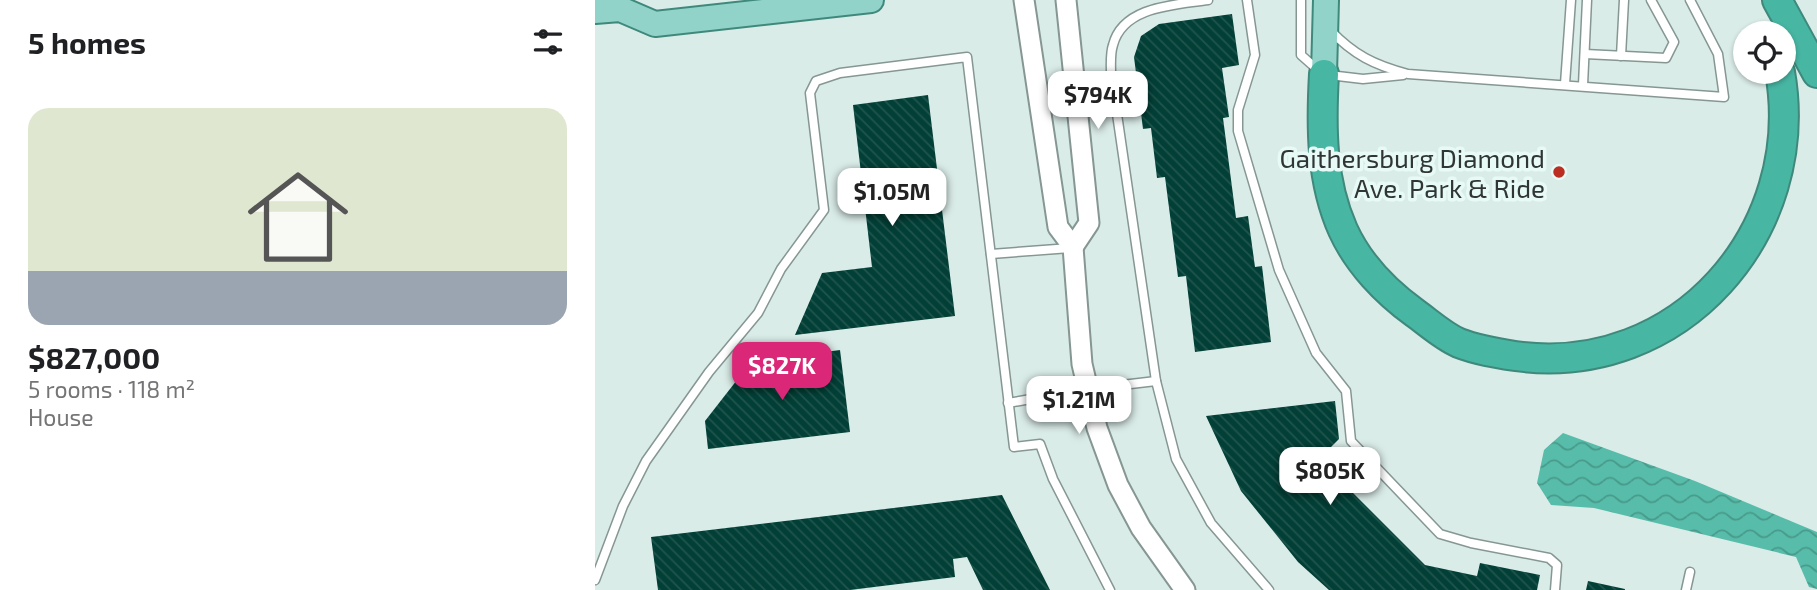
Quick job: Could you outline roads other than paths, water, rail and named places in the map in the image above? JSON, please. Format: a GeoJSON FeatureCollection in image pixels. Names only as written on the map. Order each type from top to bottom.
{"type":"FeatureCollection","features":[{"type":"Feature","properties":{"kind":"highway"},"geometry":{"type":"LineString","coordinates":[[1762,0],[1769,21]]}},
{"type":"Feature","properties":{"kind":"highway"},"geometry":{"type":"LineString","coordinates":[[1777,0],[1817,74]]}},
{"type":"Feature","properties":{"kind":"highway"},"geometry":{"type":"LineString","coordinates":[[1324,74],[1322,140],[1329,187],[1343,231],[1365,265],[1393,297],[1456,342],[1483,351],[1562,359],[1624,347],[1652,334],[1682,318],[1733,270],[1754,238],[1775,183],[1785,125],[1781,84]]}},
{"type":"Feature","properties":{"kind":"main road"},"geometry":{"type":"LineString","coordinates":[[595,11],[627,5],[655,24],[871,0]]}},
{"type":"Feature","properties":{"kind":"main road"},"geometry":{"type":"LineString","coordinates":[[1324,74],[1326,0]]}},
{"type":"Feature","properties":{"kind":"street"},"geometry":{"type":"LineString","coordinates":[[1024,0],[1058,227],[1073,247],[1082,364],[1097,428],[1118,485],[1141,528],[1185,590]]}},
{"type":"Feature","properties":{"kind":"street"},"geometry":{"type":"LineString","coordinates":[[1066,0],[1089,223],[1073,247]]}},
{"type":"Feature","properties":{"kind":"lane"},"geometry":{"type":"LineString","coordinates":[[1207,0],[1156,8],[1129,20],[1113,44],[1111,73],[1156,381],[1176,459],[1211,523],[1269,590]]}},
{"type":"Feature","properties":{"kind":"lane"},"geometry":{"type":"LineString","coordinates":[[1247,0],[1255,54],[1238,110],[1238,131],[1279,270],[1316,354],[1346,391],[1351,441],[1440,534],[1471,543],[1549,558],[1557,565],[1555,590]]}},
{"type":"Feature","properties":{"kind":"lane"},"geometry":{"type":"LineString","coordinates":[[1301,0],[1301,55],[1324,74],[1363,79],[1408,74],[1724,97],[1719,54],[1690,0]]}},
{"type":"Feature","properties":{"kind":"lane"},"geometry":{"type":"LineString","coordinates":[[1566,84],[1571,0]]}},
{"type":"Feature","properties":{"kind":"lane"},"geometry":{"type":"LineString","coordinates":[[1583,85],[1587,0]]}},
{"type":"Feature","properties":{"kind":"lane"},"geometry":{"type":"LineString","coordinates":[[1621,56],[1624,0]]}},
{"type":"Feature","properties":{"kind":"lane"},"geometry":{"type":"LineString","coordinates":[[1585,54],[1666,58],[1674,42],[1651,0]]}},
{"type":"Feature","properties":{"kind":"lane"},"geometry":{"type":"LineString","coordinates":[[1325,25],[1351,52],[1368,62],[1408,74]]}},
{"type":"Feature","properties":{"kind":"lane"},"geometry":{"type":"LineString","coordinates":[[595,580],[623,506],[646,461],[709,372],[758,313],[781,270],[824,210],[810,93],[816,81],[839,72],[967,57],[1014,447],[1040,444],[1053,479],[1110,590]]}},
{"type":"Feature","properties":{"kind":"lane"},"geometry":{"type":"LineString","coordinates":[[991,254],[1073,247]]}},
{"type":"Feature","properties":{"kind":"lane"},"geometry":{"type":"LineString","coordinates":[[1008,403],[1156,381]]}},
{"type":"Feature","properties":{"kind":"lane"},"geometry":{"type":"LineString","coordinates":[[1686,590],[1690,572]]}},
{"type":"Feature","properties":{"kind":"water"},"geometry":{"type":"Polygon","coordinates":[[[1563,433],[1695,481],[1817,532],[1817,589],[1809,587],[1796,557],[1594,508],[1551,505],[1537,483],[1544,450],[1563,433]]]}},
{"type":"Feature","properties":{"kind":"place","name":"Gaithersburg Diamond Ave. Park & Ride"},"geometry":{"type":"Point","coordinates":[1559,172]}}]}
